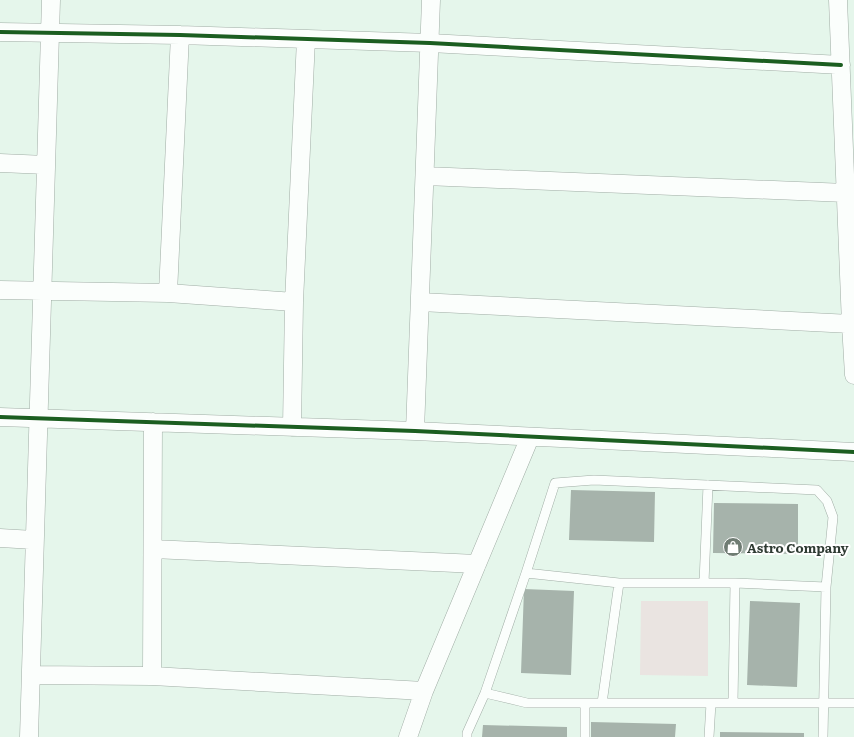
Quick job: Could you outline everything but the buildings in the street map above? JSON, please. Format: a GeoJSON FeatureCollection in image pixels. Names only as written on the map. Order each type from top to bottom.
{"type":"FeatureCollection","features":[{"type":"Feature","properties":{"kind":"street"},"geometry":{"type":"LineString","coordinates":[[29,737],[51,0]]}},
{"type":"Feature","properties":{"kind":"street"},"geometry":{"type":"LineString","coordinates":[[415,431],[431,0]]}},
{"type":"Feature","properties":{"kind":"street"},"geometry":{"type":"LineString","coordinates":[[838,0],[845,77],[846,194],[854,375]]}},
{"type":"Feature","properties":{"kind":"street"},"geometry":{"type":"LineString","coordinates":[[0,32],[180,35],[430,43],[845,77]]}},
{"type":"Feature","properties":{"kind":"street"},"geometry":{"type":"LineString","coordinates":[[168,293],[180,35]]}},
{"type":"Feature","properties":{"kind":"street"},"geometry":{"type":"LineString","coordinates":[[292,427],[294,302],[306,39]]}},
{"type":"Feature","properties":{"kind":"street"},"geometry":{"type":"LineString","coordinates":[[0,163],[46,165]]}},
{"type":"Feature","properties":{"kind":"street"},"geometry":{"type":"LineString","coordinates":[[425,176],[846,194]]}},
{"type":"Feature","properties":{"kind":"street"},"geometry":{"type":"LineString","coordinates":[[0,290],[168,293],[294,302]]}},
{"type":"Feature","properties":{"kind":"street"},"geometry":{"type":"LineString","coordinates":[[420,302],[851,324]]}},
{"type":"Feature","properties":{"kind":"street"},"geometry":{"type":"LineString","coordinates":[[0,417],[415,431],[854,452]]}},
{"type":"Feature","properties":{"kind":"street"},"geometry":{"type":"LineString","coordinates":[[152,676],[153,422]]}},
{"type":"Feature","properties":{"kind":"street"},"geometry":{"type":"LineString","coordinates":[[408,737],[424,691],[530,437]]}},
{"type":"Feature","properties":{"kind":"street"},"geometry":{"type":"LineString","coordinates":[[0,538],[34,540]]}},
{"type":"Feature","properties":{"kind":"street"},"geometry":{"type":"LineString","coordinates":[[152,548],[477,564]]}},
{"type":"Feature","properties":{"kind":"street"},"geometry":{"type":"LineString","coordinates":[[31,674],[152,676],[424,691]]}},
{"type":"Feature","properties":{"kind":"lane"},"geometry":{"type":"LineString","coordinates":[[467,737],[467,733],[485,693],[555,483],[594,480],[817,490],[827,501],[833,517],[826,587],[823,737]]}},
{"type":"Feature","properties":{"kind":"lane"},"geometry":{"type":"LineString","coordinates":[[704,583],[708,485]]}},
{"type":"Feature","properties":{"kind":"lane"},"geometry":{"type":"LineString","coordinates":[[526,573],[619,583],[735,583],[826,587]]}},
{"type":"Feature","properties":{"kind":"lane"},"geometry":{"type":"LineString","coordinates":[[602,703],[619,583]]}},
{"type":"Feature","properties":{"kind":"lane"},"geometry":{"type":"LineString","coordinates":[[733,703],[735,583]]}},
{"type":"Feature","properties":{"kind":"lane"},"geometry":{"type":"LineString","coordinates":[[485,693],[527,704],[854,704]]}},
{"type":"Feature","properties":{"kind":"lane"},"geometry":{"type":"LineString","coordinates":[[709,737],[711,703]]}},
{"type":"Feature","properties":{"kind":"lane"},"geometry":{"type":"LineString","coordinates":[[585,704],[585,737]]}},
{"type":"Feature","properties":{"kind":"shaded area"},"geometry":{"type":"Polygon","coordinates":[[[641,601],[708,601],[708,676],[640,675],[641,601]]]}},
{"type":"Feature","properties":{"kind":"cycle path"},"geometry":{"type":"LineString","coordinates":[[0,32],[180,35],[430,43],[841,65]]}},
{"type":"Feature","properties":{"kind":"cycle path"},"geometry":{"type":"LineString","coordinates":[[0,417],[415,431],[854,452]]}},
{"type":"Feature","properties":{"kind":"place","name":"Astro Company"},"geometry":{"type":"Point","coordinates":[733,547]}}]}
